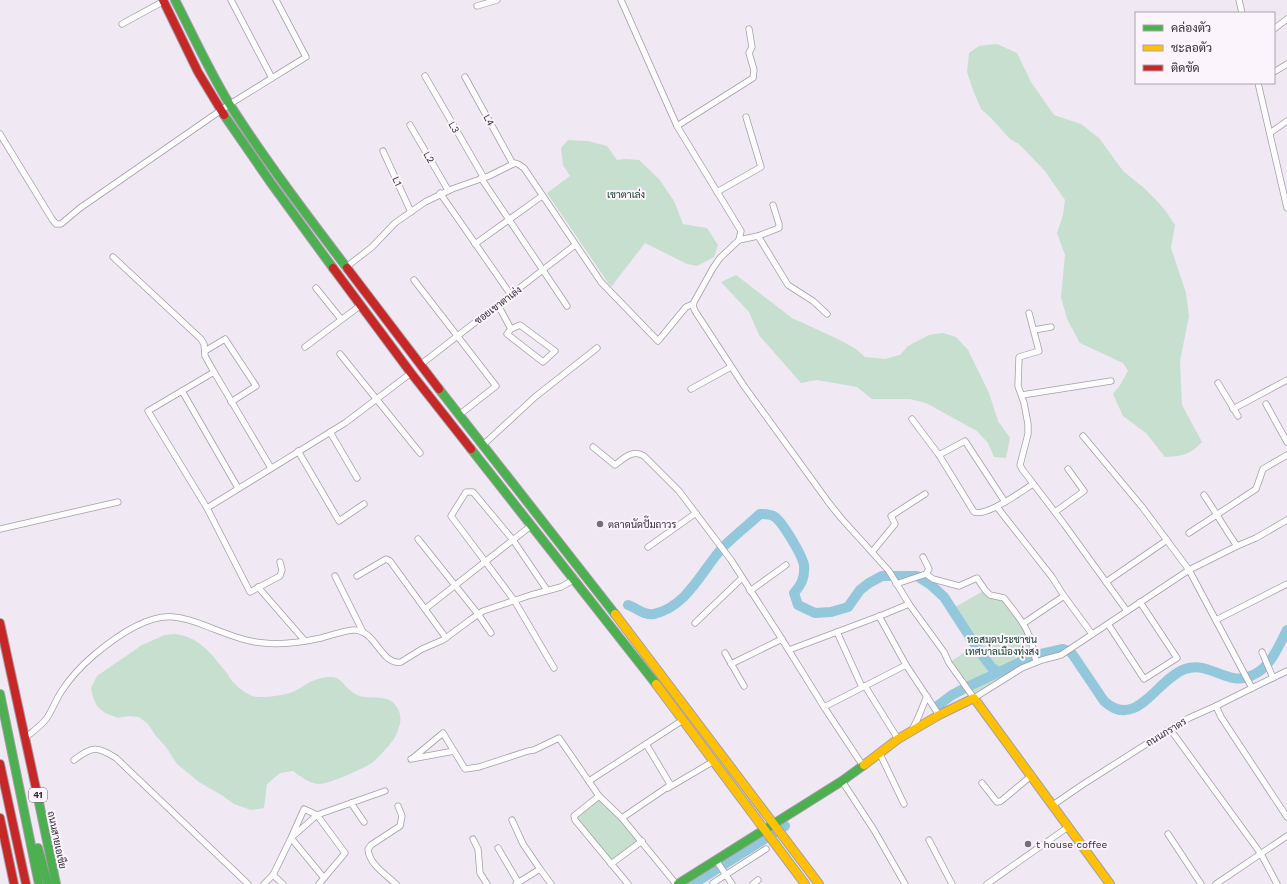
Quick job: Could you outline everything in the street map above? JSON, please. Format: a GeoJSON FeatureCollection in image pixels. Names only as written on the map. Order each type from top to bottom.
{"type":"FeatureCollection","features":[{"type":"Feature","properties":{"kind":"main road"},"geometry":{"type":"LineString","coordinates":[[163,0],[198,72],[271,183],[411,373],[642,664],[805,884]]}},
{"type":"Feature","properties":{"kind":"main road"},"geometry":{"type":"LineString","coordinates":[[175,0],[208,66],[230,104],[278,177],[345,268],[642,648],[819,884]]}},
{"type":"Feature","properties":{"kind":"main road","name":"ถนนสายเอเชีย"},"geometry":{"type":"LineString","coordinates":[[0,623],[56,884]]}},
{"type":"Feature","properties":{"kind":"main road","name":"ถนนสายเอเชีย"},"geometry":{"type":"LineString","coordinates":[[0,641],[17,707]]}},
{"type":"Feature","properties":{"kind":"main road"},"geometry":{"type":"LineString","coordinates":[[0,656],[30,794],[45,832]]}},
{"type":"Feature","properties":{"kind":"main road"},"geometry":{"type":"LineString","coordinates":[[0,694],[39,884]]}},
{"type":"Feature","properties":{"kind":"main road"},"geometry":{"type":"LineString","coordinates":[[677,884],[775,826],[842,781],[937,712],[974,698],[1110,884]]}},
{"type":"Feature","properties":{"kind":"main road"},"geometry":{"type":"LineString","coordinates":[[0,764],[26,884]]}},
{"type":"Feature","properties":{"kind":"main road"},"geometry":{"type":"LineString","coordinates":[[18,783],[48,884]]}},
{"type":"Feature","properties":{"kind":"main road"},"geometry":{"type":"LineString","coordinates":[[0,788],[4,805],[6,857],[14,884]]}},
{"type":"Feature","properties":{"kind":"main road"},"geometry":{"type":"LineString","coordinates":[[0,818],[5,840]]}},
{"type":"Feature","properties":{"kind":"street"},"geometry":{"type":"LineString","coordinates":[[122,24],[163,0]]}},
{"type":"Feature","properties":{"kind":"street"},"geometry":{"type":"LineString","coordinates":[[231,0],[272,78]]}},
{"type":"Feature","properties":{"kind":"street"},"geometry":{"type":"LineString","coordinates":[[0,134],[52,220],[56,224],[61,224],[80,208],[230,104],[306,57],[276,0]]}},
{"type":"Feature","properties":{"kind":"street"},"geometry":{"type":"LineString","coordinates":[[477,6],[497,0]]}},
{"type":"Feature","properties":{"kind":"street"},"geometry":{"type":"LineString","coordinates":[[622,0],[677,126],[741,231],[739,240]]}},
{"type":"Feature","properties":{"kind":"street"},"geometry":{"type":"LineString","coordinates":[[1239,0],[1242,12]]}},
{"type":"Feature","properties":{"kind":"street"},"geometry":{"type":"LineString","coordinates":[[1275,28],[1287,19]]}},
{"type":"Feature","properties":{"kind":"street"},"geometry":{"type":"LineString","coordinates":[[677,126],[753,78],[754,70],[749,53],[752,47],[749,29]]}},
{"type":"Feature","properties":{"kind":"street"},"geometry":{"type":"LineString","coordinates":[[1275,71],[1287,64]]}},
{"type":"Feature","properties":{"kind":"street","name":"L3"},"geometry":{"type":"LineString","coordinates":[[425,76],[483,178],[567,306]]}},
{"type":"Feature","properties":{"kind":"street","name":"L4"},"geometry":{"type":"LineString","coordinates":[[465,77],[513,164]]}},
{"type":"Feature","properties":{"kind":"street"},"geometry":{"type":"LineString","coordinates":[[1258,84],[1270,133],[1284,181],[1287,204]]}},
{"type":"Feature","properties":{"kind":"street"},"geometry":{"type":"LineString","coordinates":[[717,192],[761,167],[746,118]]}},
{"type":"Feature","properties":{"kind":"street"},"geometry":{"type":"LineString","coordinates":[[1270,133],[1287,121]]}},
{"type":"Feature","properties":{"kind":"street","name":"L2"},"geometry":{"type":"LineString","coordinates":[[410,125],[448,190]]}},
{"type":"Feature","properties":{"kind":"street","name":"L1"},"geometry":{"type":"LineString","coordinates":[[383,151],[411,212]]}},
{"type":"Feature","properties":{"kind":"street"},"geometry":{"type":"LineString","coordinates":[[345,268],[372,248],[395,223],[425,202],[440,193],[483,178],[513,164],[518,164],[524,168],[592,271],[608,290],[658,341],[686,307],[693,304],[720,258],[739,240],[758,236],[779,228],[780,224],[773,205]]}},
{"type":"Feature","properties":{"kind":"street"},"geometry":{"type":"LineString","coordinates":[[440,193],[511,295]]}},
{"type":"Feature","properties":{"kind":"street"},"geometry":{"type":"LineString","coordinates":[[475,244],[542,196]]}},
{"type":"Feature","properties":{"kind":"street"},"geometry":{"type":"LineString","coordinates":[[758,236],[788,284],[813,301],[827,314]]}},
{"type":"Feature","properties":{"kind":"street","name":"ซอยเขาตาเล่ง"},"geometry":{"type":"LineString","coordinates":[[420,365],[575,246]]}},
{"type":"Feature","properties":{"kind":"street"},"geometry":{"type":"LineString","coordinates":[[113,257],[201,339],[204,344],[205,356],[271,468]]}},
{"type":"Feature","properties":{"kind":"street"},"geometry":{"type":"LineString","coordinates":[[414,280],[496,386],[460,415]]}},
{"type":"Feature","properties":{"kind":"street"},"geometry":{"type":"LineString","coordinates":[[316,288],[342,319]]}},
{"type":"Feature","properties":{"kind":"street"},"geometry":{"type":"LineString","coordinates":[[693,304],[698,318],[731,367],[829,503],[889,571],[909,604],[944,652],[949,663],[974,698],[1022,668],[1036,662],[1061,655],[1189,570],[1256,538],[1287,520]]}},
{"type":"Feature","properties":{"kind":"street"},"geometry":{"type":"LineString","coordinates":[[304,347],[361,305]]}},
{"type":"Feature","properties":{"kind":"street"},"geometry":{"type":"LineString","coordinates":[[498,305],[511,329]]}},
{"type":"Feature","properties":{"kind":"street"},"geometry":{"type":"LineString","coordinates":[[1029,313],[1039,351],[1019,356],[1018,386],[1022,395],[1027,417],[1028,434],[1020,465],[1127,611]]}},
{"type":"Feature","properties":{"kind":"street"},"geometry":{"type":"LineString","coordinates":[[520,324],[555,351],[543,362],[507,334],[511,329],[520,324]]}},
{"type":"Feature","properties":{"kind":"street"},"geometry":{"type":"LineString","coordinates":[[1034,330],[1050,327]]}},
{"type":"Feature","properties":{"kind":"street"},"geometry":{"type":"LineString","coordinates":[[205,352],[225,339],[256,386],[232,402]]}},
{"type":"Feature","properties":{"kind":"street"},"geometry":{"type":"LineString","coordinates":[[483,445],[535,397],[597,348]]}},
{"type":"Feature","properties":{"kind":"street"},"geometry":{"type":"LineString","coordinates":[[340,354],[420,453]]}},
{"type":"Feature","properties":{"kind":"street"},"geometry":{"type":"LineString","coordinates":[[691,389],[731,367]]}},
{"type":"Feature","properties":{"kind":"street"},"geometry":{"type":"LineString","coordinates":[[214,372],[148,411],[207,508],[250,592],[280,576],[282,570],[280,562]]}},
{"type":"Feature","properties":{"kind":"street"},"geometry":{"type":"LineString","coordinates":[[207,508],[330,432],[360,412],[411,373]]}},
{"type":"Feature","properties":{"kind":"street"},"geometry":{"type":"LineString","coordinates":[[1233,409],[1287,380]]}},
{"type":"Feature","properties":{"kind":"street"},"geometry":{"type":"LineString","coordinates":[[1022,395],[1111,381]]}},
{"type":"Feature","properties":{"kind":"street"},"geometry":{"type":"LineString","coordinates":[[1218,383],[1238,416]]}},
{"type":"Feature","properties":{"kind":"street"},"geometry":{"type":"LineString","coordinates":[[182,391],[238,488]]}},
{"type":"Feature","properties":{"kind":"street"},"geometry":{"type":"LineString","coordinates":[[1266,404],[1287,442]]}},
{"type":"Feature","properties":{"kind":"street"},"geometry":{"type":"LineString","coordinates":[[912,419],[939,455],[974,512],[982,512],[997,507],[1033,484]]}},
{"type":"Feature","properties":{"kind":"street"},"geometry":{"type":"LineString","coordinates":[[1281,431],[1287,428]]}},
{"type":"Feature","properties":{"kind":"street"},"geometry":{"type":"LineString","coordinates":[[330,432],[357,478]]}},
{"type":"Feature","properties":{"kind":"street"},"geometry":{"type":"LineString","coordinates":[[1083,436],[1167,540],[1189,570],[1250,685]]}},
{"type":"Feature","properties":{"kind":"street"},"geometry":{"type":"LineString","coordinates":[[939,455],[965,441],[1006,502]]}},
{"type":"Feature","properties":{"kind":"street"},"geometry":{"type":"LineString","coordinates":[[593,447],[614,465],[633,453],[640,453],[679,491],[731,560],[863,766]]}},
{"type":"Feature","properties":{"kind":"street"},"geometry":{"type":"LineString","coordinates":[[298,451],[339,521],[364,504]]}},
{"type":"Feature","properties":{"kind":"street"},"geometry":{"type":"LineString","coordinates":[[1190,533],[1256,489],[1264,469],[1287,455]]}},
{"type":"Feature","properties":{"kind":"street"},"geometry":{"type":"LineString","coordinates":[[1055,512],[1084,491],[1068,469]]}},
{"type":"Feature","properties":{"kind":"street"},"geometry":{"type":"LineString","coordinates":[[548,590],[513,540],[473,492],[466,492],[451,516],[514,600],[554,668]]}},
{"type":"Feature","properties":{"kind":"street"},"geometry":{"type":"LineString","coordinates":[[872,552],[895,524],[891,516],[926,494]]}},
{"type":"Feature","properties":{"kind":"street"},"geometry":{"type":"LineString","coordinates":[[1204,495],[1237,546]]}},
{"type":"Feature","properties":{"kind":"street"},"geometry":{"type":"LineString","coordinates":[[0,529],[118,502]]}},
{"type":"Feature","properties":{"kind":"street"},"geometry":{"type":"LineString","coordinates":[[997,507],[1052,577],[1092,634]]}},
{"type":"Feature","properties":{"kind":"street"},"geometry":{"type":"LineString","coordinates":[[648,547],[696,513]]}},
{"type":"Feature","properties":{"kind":"street"},"geometry":{"type":"LineString","coordinates":[[425,609],[532,525]]}},
{"type":"Feature","properties":{"kind":"street"},"geometry":{"type":"LineString","coordinates":[[418,539],[491,632]]}},
{"type":"Feature","properties":{"kind":"street"},"geometry":{"type":"LineString","coordinates":[[1106,582],[1167,540]]}},
{"type":"Feature","properties":{"kind":"street"},"geometry":{"type":"LineString","coordinates":[[896,583],[924,575],[929,569],[923,557]]}},
{"type":"Feature","properties":{"kind":"street"},"geometry":{"type":"LineString","coordinates":[[357,576],[382,561],[390,561],[446,638]]}},
{"type":"Feature","properties":{"kind":"street"},"geometry":{"type":"LineString","coordinates":[[750,591],[786,565]]}},
{"type":"Feature","properties":{"kind":"street"},"geometry":{"type":"LineString","coordinates":[[924,575],[959,586],[977,578],[990,595],[1004,598],[1024,623],[1034,648],[1036,662]]}},
{"type":"Feature","properties":{"kind":"street"},"geometry":{"type":"LineString","coordinates":[[335,576],[363,632]]}},
{"type":"Feature","properties":{"kind":"street"},"geometry":{"type":"LineString","coordinates":[[695,624],[742,578]]}},
{"type":"Feature","properties":{"kind":"street"},"geometry":{"type":"LineString","coordinates":[[24,739],[46,718],[76,672],[92,657],[108,643],[126,632],[154,619],[173,616],[252,642],[281,644],[360,630],[369,636],[390,661],[396,663],[401,662],[429,645],[446,638],[478,614],[514,600],[561,587],[575,580]]}},
{"type":"Feature","properties":{"kind":"street"},"geometry":{"type":"LineString","coordinates":[[1216,620],[1287,584]]}},
{"type":"Feature","properties":{"kind":"street"},"geometry":{"type":"LineString","coordinates":[[258,587],[305,640]]}},
{"type":"Feature","properties":{"kind":"street"},"geometry":{"type":"LineString","coordinates":[[1024,623],[1064,596]]}},
{"type":"Feature","properties":{"kind":"street"},"geometry":{"type":"LineString","coordinates":[[1108,624],[1144,679],[1177,658],[1140,602]]}},
{"type":"Feature","properties":{"kind":"street"},"geometry":{"type":"LineString","coordinates":[[789,650],[909,604]]}},
{"type":"Feature","properties":{"kind":"street"},"geometry":{"type":"LineString","coordinates":[[879,616],[906,665],[937,712]]}},
{"type":"Feature","properties":{"kind":"street"},"geometry":{"type":"LineString","coordinates":[[837,632],[864,687],[898,739]]}},
{"type":"Feature","properties":{"kind":"street"},"geometry":{"type":"LineString","coordinates":[[731,664],[782,639]]}},
{"type":"Feature","properties":{"kind":"street"},"geometry":{"type":"LineString","coordinates":[[1262,652],[1273,678]]}},
{"type":"Feature","properties":{"kind":"street"},"geometry":{"type":"LineString","coordinates":[[725,653],[744,686]]}},
{"type":"Feature","properties":{"kind":"street"},"geometry":{"type":"LineString","coordinates":[[824,707],[906,665]]}},
{"type":"Feature","properties":{"kind":"street","name":"ถนนภราดร"},"geometry":{"type":"LineString","coordinates":[[1053,805],[1082,784],[1189,718],[1216,706],[1250,685],[1287,673]]}},
{"type":"Feature","properties":{"kind":"street"},"geometry":{"type":"LineString","coordinates":[[910,732],[928,697]]}},
{"type":"Feature","properties":{"kind":"street"},"geometry":{"type":"LineString","coordinates":[[1216,706],[1221,717],[1287,817]]}},
{"type":"Feature","properties":{"kind":"street"},"geometry":{"type":"LineString","coordinates":[[589,781],[683,720]]}},
{"type":"Feature","properties":{"kind":"street"},"geometry":{"type":"LineString","coordinates":[[1170,729],[1261,854],[1276,884]]}},
{"type":"Feature","properties":{"kind":"street"},"geometry":{"type":"LineString","coordinates":[[454,751],[411,759],[443,733],[454,751],[465,769],[501,761],[534,750],[559,738],[599,796],[622,818],[677,884]]}},
{"type":"Feature","properties":{"kind":"street"},"geometry":{"type":"LineString","coordinates":[[646,744],[670,784],[668,788]]}},
{"type":"Feature","properties":{"kind":"street"},"geometry":{"type":"LineString","coordinates":[[74,760],[89,750],[96,749],[104,750],[116,758],[248,884]]}},
{"type":"Feature","properties":{"kind":"street"},"geometry":{"type":"LineString","coordinates":[[880,754],[904,804]]}},
{"type":"Feature","properties":{"kind":"street"},"geometry":{"type":"LineString","coordinates":[[622,818],[668,788],[714,761]]}},
{"type":"Feature","properties":{"kind":"street"},"geometry":{"type":"LineString","coordinates":[[982,783],[997,802],[1001,801],[1031,776]]}},
{"type":"Feature","properties":{"kind":"street"},"geometry":{"type":"LineString","coordinates":[[842,781],[874,830],[905,884]]}},
{"type":"Feature","properties":{"kind":"street"},"geometry":{"type":"LineString","coordinates":[[291,838],[317,815],[385,790]]}},
{"type":"Feature","properties":{"kind":"street"},"geometry":{"type":"LineString","coordinates":[[599,796],[574,816],[575,820],[628,884]]}},
{"type":"Feature","properties":{"kind":"street"},"geometry":{"type":"LineString","coordinates":[[351,803],[364,822]]}},
{"type":"Feature","properties":{"kind":"street"},"geometry":{"type":"LineString","coordinates":[[396,884],[374,864],[368,854],[368,849],[400,826],[402,816],[398,806]]}},
{"type":"Feature","properties":{"kind":"street"},"geometry":{"type":"LineString","coordinates":[[264,884],[273,875],[304,809],[317,815],[345,853],[319,884]]}},
{"type":"Feature","properties":{"kind":"street"},"geometry":{"type":"LineString","coordinates":[[512,820],[523,844],[551,884]]}},
{"type":"Feature","properties":{"kind":"street"},"geometry":{"type":"LineString","coordinates":[[987,884],[1068,826]]}},
{"type":"Feature","properties":{"kind":"street"},"geometry":{"type":"LineString","coordinates":[[1168,834],[1201,884]]}},
{"type":"Feature","properties":{"kind":"street"},"geometry":{"type":"LineString","coordinates":[[1216,884],[1287,836]]}},
{"type":"Feature","properties":{"kind":"street"},"geometry":{"type":"LineString","coordinates":[[291,838],[324,878]]}},
{"type":"Feature","properties":{"kind":"street"},"geometry":{"type":"LineString","coordinates":[[473,840],[478,849],[480,873],[487,884]]}},
{"type":"Feature","properties":{"kind":"street"},"geometry":{"type":"LineString","coordinates":[[929,840],[952,884]]}},
{"type":"Feature","properties":{"kind":"street"},"geometry":{"type":"LineString","coordinates":[[611,864],[642,841]]}},
{"type":"Feature","properties":{"kind":"street"},"geometry":{"type":"LineString","coordinates":[[498,848],[517,883],[540,869]]}},
{"type":"Feature","properties":{"kind":"street"},"geometry":{"type":"LineString","coordinates":[[713,883],[725,873],[766,849]]}},
{"type":"Feature","properties":{"kind":"street"},"geometry":{"type":"LineString","coordinates":[[717,861],[732,884]]}},
{"type":"Feature","properties":{"kind":"street"},"geometry":{"type":"LineString","coordinates":[[273,875],[283,884]]}},
{"type":"Feature","properties":{"kind":"street"},"geometry":{"type":"LineString","coordinates":[[753,884],[758,880]]}},
{"type":"Feature","properties":{"kind":"green space"},"geometry":{"type":"Polygon","coordinates":[[[997,44],[1017,53],[1031,82],[1054,115],[1081,124],[1099,138],[1123,171],[1155,199],[1165,210],[1175,225],[1171,248],[1186,293],[1189,316],[1180,361],[1182,405],[1202,442],[1190,452],[1165,457],[1146,433],[1123,416],[1113,394],[1128,371],[1123,363],[1080,343],[1067,319],[1061,297],[1065,255],[1057,233],[1063,215],[1065,200],[1045,171],[1019,144],[1010,139],[981,109],[967,72],[969,53],[979,46],[997,44]]]}},
{"type":"Feature","properties":{"kind":"green space","name":"เขาตาเล่ง"},"geometry":{"type":"Polygon","coordinates":[[[568,140],[588,141],[607,146],[617,160],[639,160],[659,179],[674,201],[683,224],[707,228],[718,245],[714,257],[697,266],[687,264],[645,243],[611,287],[547,193],[570,176],[563,165],[561,148],[568,140]]]}},
{"type":"Feature","properties":{"kind":"green space"},"geometry":{"type":"Polygon","coordinates":[[[736,275],[792,318],[840,340],[856,349],[865,357],[885,359],[900,355],[908,346],[929,335],[943,333],[956,337],[968,350],[989,393],[998,421],[1010,438],[1006,458],[994,457],[988,443],[977,431],[926,403],[910,399],[872,399],[857,387],[817,380],[801,383],[759,335],[749,312],[721,282],[736,275]]]}},
{"type":"Feature","properties":{"kind":"green space","name":"หอสมุดประชาชน เทศบาลเมืองทุ่งสง"},"geometry":{"type":"Polygon","coordinates":[[[985,590],[990,595],[1004,598],[1024,623],[1036,662],[974,698],[949,663],[972,647],[950,610],[985,590]]]}},
{"type":"Feature","properties":{"kind":"green space"},"geometry":{"type":"Polygon","coordinates":[[[174,634],[191,638],[204,647],[231,680],[243,691],[252,696],[269,697],[282,695],[293,692],[315,680],[333,677],[341,681],[347,688],[357,695],[387,699],[394,703],[399,712],[400,723],[396,734],[388,747],[373,762],[347,775],[332,781],[316,784],[293,771],[280,773],[267,784],[264,808],[251,810],[234,804],[199,782],[177,764],[148,724],[139,717],[129,716],[118,718],[105,713],[97,706],[93,697],[91,688],[97,676],[142,645],[165,635],[174,634]]]}},
{"type":"Feature","properties":{"kind":"green space"},"geometry":{"type":"Polygon","coordinates":[[[599,796],[642,841],[611,864],[574,816],[599,796]]]}},
{"type":"Feature","properties":{"kind":"waterway"},"geometry":{"type":"LineString","coordinates":[[628,605],[644,613],[651,614],[666,610],[685,595],[723,547],[760,514],[768,514],[775,517],[783,526],[803,560],[803,577],[799,587],[794,593],[798,605],[815,613],[831,612],[848,607],[860,590],[882,576],[917,576],[931,585],[944,597],[979,651],[992,668],[998,672]]}},
{"type":"Feature","properties":{"kind":"waterway"},"geometry":{"type":"LineString","coordinates":[[936,707],[952,695],[967,687],[1027,659],[1063,649],[1069,651],[1073,655],[1104,701],[1116,709],[1126,710],[1136,707],[1175,674],[1185,669],[1194,667],[1203,668],[1235,678],[1244,678],[1253,675],[1265,667],[1269,662],[1287,630]]}},
{"type":"Feature","properties":{"kind":"waterway"},"geometry":{"type":"LineString","coordinates":[[693,884],[785,826]]}},
{"type":"Feature","properties":{"kind":"traffic: fast"},"geometry":{"type":"LineString","coordinates":[[175,0],[208,66],[230,105],[272,167],[347,268]]}},
{"type":"Feature","properties":{"kind":"traffic: fast"},"geometry":{"type":"LineString","coordinates":[[224,115],[333,268]]}},
{"type":"Feature","properties":{"kind":"traffic: fast"},"geometry":{"type":"LineString","coordinates":[[439,389],[615,614]]}},
{"type":"Feature","properties":{"kind":"traffic: fast"},"geometry":{"type":"LineString","coordinates":[[471,449],[656,684]]}},
{"type":"Feature","properties":{"kind":"traffic: fast"},"geometry":{"type":"LineString","coordinates":[[0,694],[39,884]]}},
{"type":"Feature","properties":{"kind":"traffic: fast"},"geometry":{"type":"LineString","coordinates":[[678,884],[842,781],[864,765]]}},
{"type":"Feature","properties":{"kind":"traffic: fast"},"geometry":{"type":"LineString","coordinates":[[37,793],[56,884]]}},
{"type":"Feature","properties":{"kind":"traffic: fast"},"geometry":{"type":"LineString","coordinates":[[38,848],[48,884]]}},
{"type":"Feature","properties":{"kind":"traffic: slow"},"geometry":{"type":"LineString","coordinates":[[615,614],[819,884]]}},
{"type":"Feature","properties":{"kind":"traffic: slow"},"geometry":{"type":"LineString","coordinates":[[656,684],[805,884]]}},
{"type":"Feature","properties":{"kind":"traffic: slow"},"geometry":{"type":"LineString","coordinates":[[864,765],[898,739],[939,715],[974,698],[1110,884]]}},
{"type":"Feature","properties":{"kind":"traffic: jam"},"geometry":{"type":"LineString","coordinates":[[163,0],[198,72],[224,115]]}},
{"type":"Feature","properties":{"kind":"traffic: jam"},"geometry":{"type":"LineString","coordinates":[[333,268],[411,373],[471,449]]}},
{"type":"Feature","properties":{"kind":"traffic: jam"},"geometry":{"type":"LineString","coordinates":[[347,268],[439,389]]}},
{"type":"Feature","properties":{"kind":"traffic: jam"},"geometry":{"type":"LineString","coordinates":[[0,623],[37,793]]}},
{"type":"Feature","properties":{"kind":"traffic: jam"},"geometry":{"type":"LineString","coordinates":[[0,764],[26,884]]}},
{"type":"Feature","properties":{"kind":"traffic: jam"},"geometry":{"type":"LineString","coordinates":[[0,818],[14,884]]}},
{"type":"Feature","properties":{"kind":"place","name":"ตลาดนัดปั๊มถาวร"},"geometry":{"type":"Point","coordinates":[600,524]}},
{"type":"Feature","properties":{"kind":"place","name":"t house coffee"},"geometry":{"type":"Point","coordinates":[1028,844]}}]}
